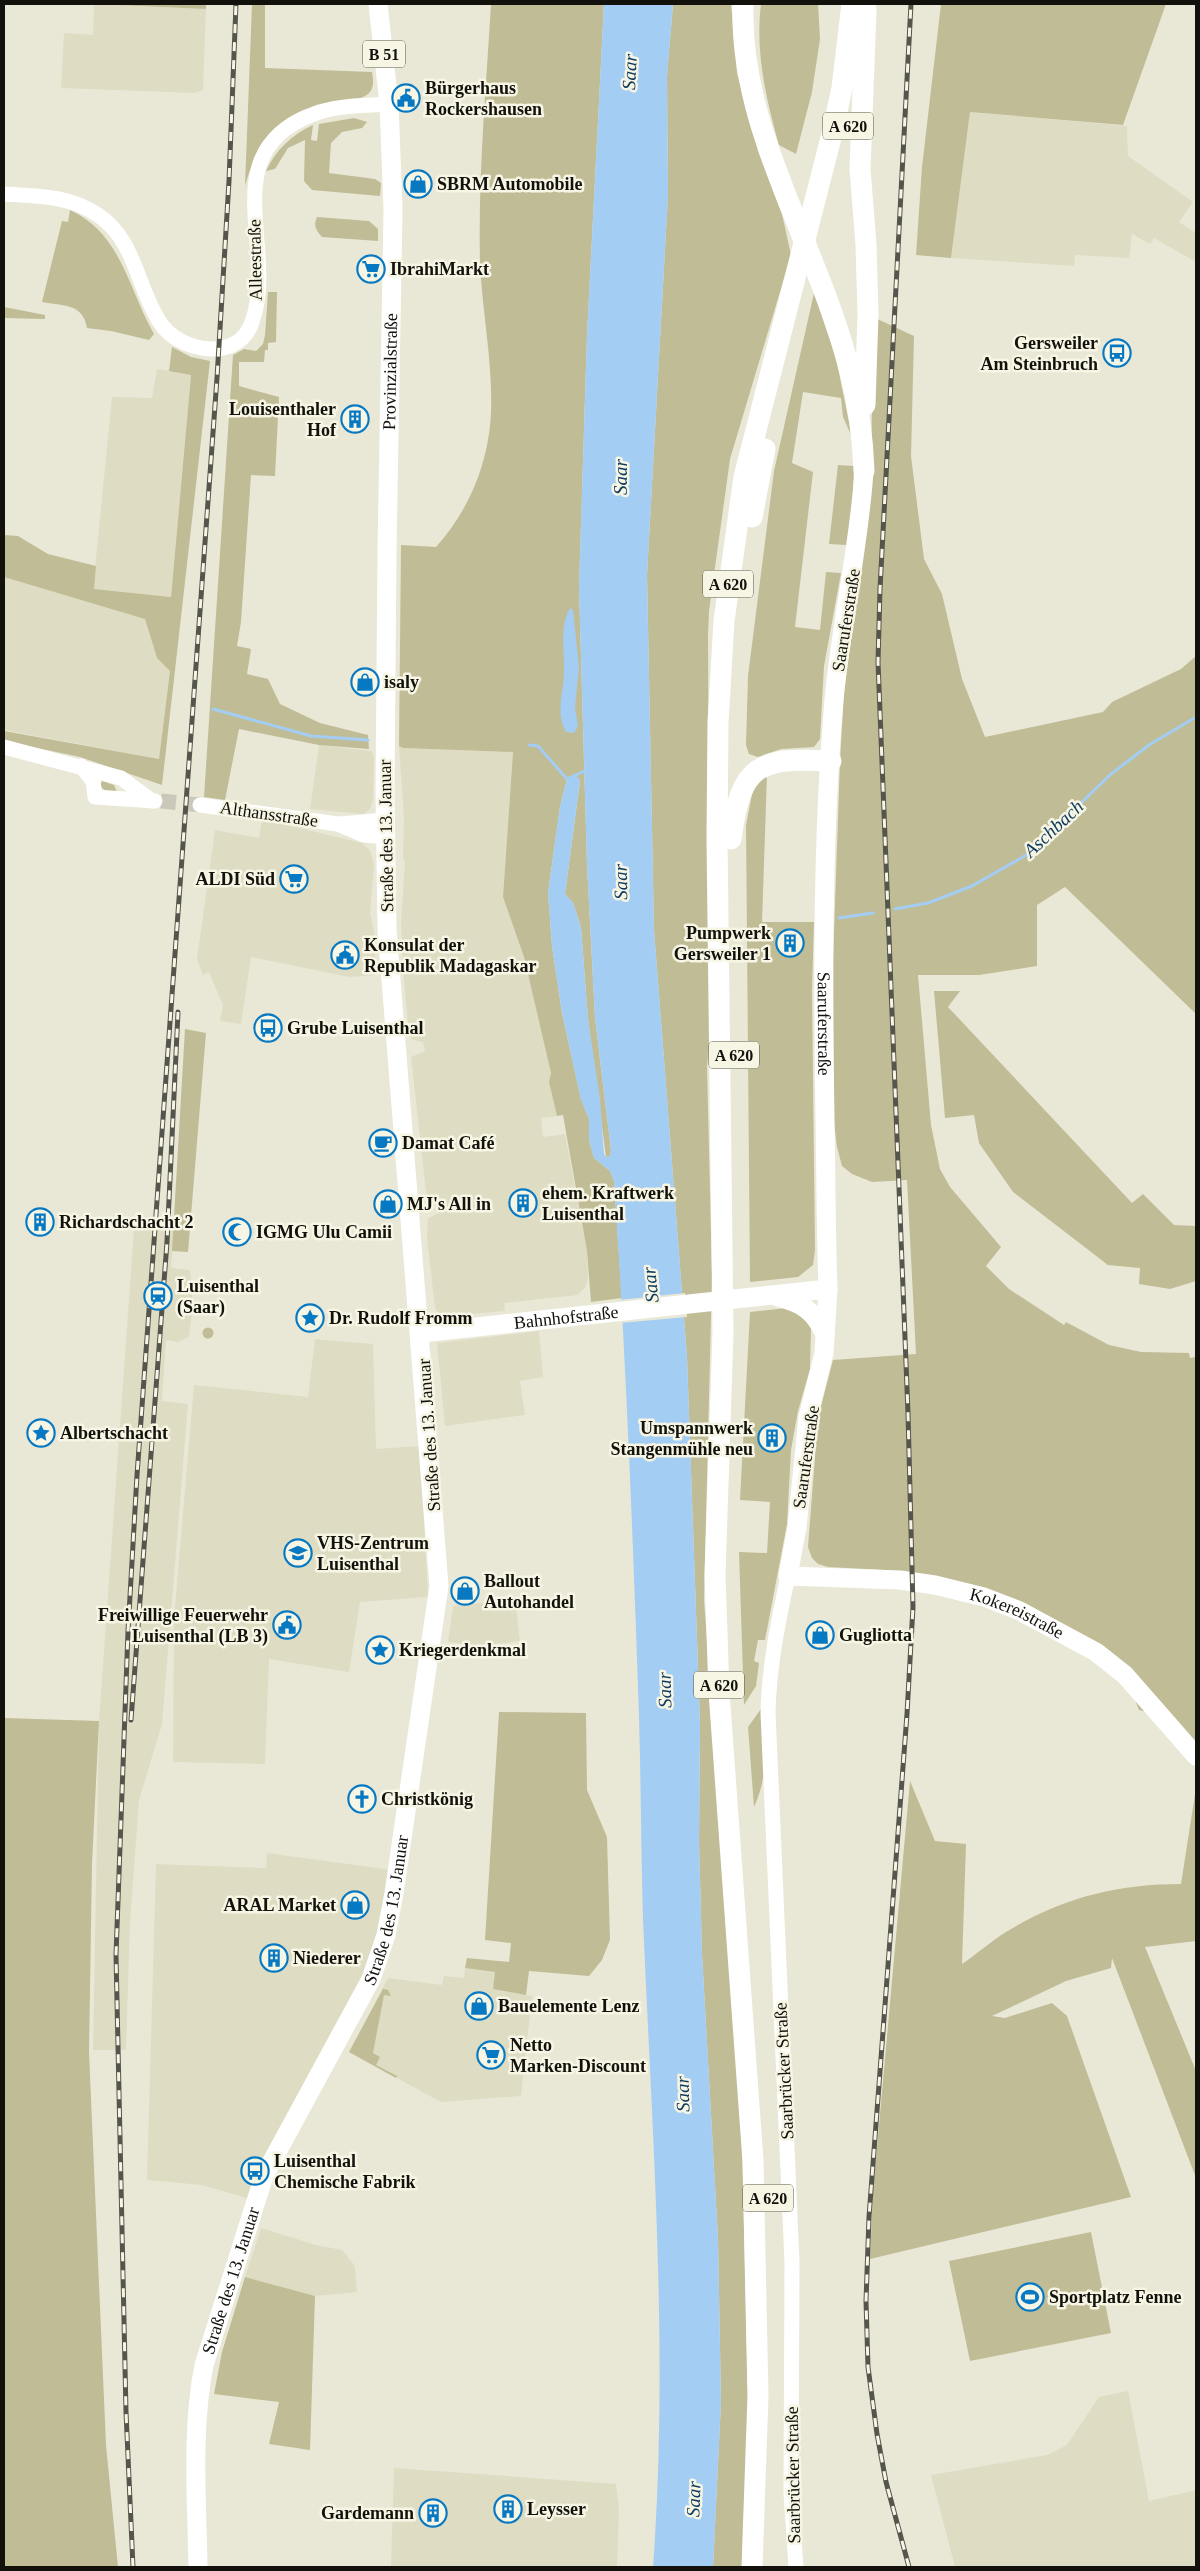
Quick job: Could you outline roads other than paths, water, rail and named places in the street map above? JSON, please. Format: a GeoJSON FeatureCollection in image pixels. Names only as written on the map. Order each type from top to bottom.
{"type":"FeatureCollection","features":[{"type":"Feature","properties":{"kind":"highway"},"geometry":{"type":"LineString","coordinates":[[743,4],[745,56],[752,94],[778,175],[834,318],[846,356],[862,422],[864,471]]}},
{"type":"Feature","properties":{"kind":"highway"},"geometry":{"type":"LineString","coordinates":[[857,9],[860,169],[866,245],[868,323],[867,392],[862,422]]}},
{"type":"Feature","properties":{"kind":"highway","name":"A 620"},"geometry":{"type":"LineString","coordinates":[[725,889],[731,839],[732,724],[744,564],[772,416],[846,134],[857,9]]}},
{"type":"Feature","properties":{"kind":"highway","name":"A 620"},"geometry":{"type":"LineString","coordinates":[[766,2567],[771,2398],[766,2159],[729,1635],[730,1499],[737,1332],[725,889],[718,722],[724,621],[737,519],[758,416],[833,130],[857,9]]}},
{"type":"Feature","properties":{"kind":"highway"},"geometry":{"type":"LineString","coordinates":[[731,839],[740,793],[746,782],[762,767],[784,760],[831,761]]}},
{"type":"Feature","properties":{"kind":"highway","name":"A 620"},"geometry":{"type":"LineString","coordinates":[[726,957],[723,1322],[715,1565],[716,1635],[753,2161],[758,2396],[752,2567]]}},
{"type":"Feature","properties":{"kind":"main road","name":"Provinzialstraße"},"geometry":{"type":"LineString","coordinates":[[378,4],[389,104],[394,210],[385,739]]}},
{"type":"Feature","properties":{"kind":"main road","name":"Saaruferstraße"},"geometry":{"type":"LineString","coordinates":[[788,1576],[796,1527],[808,1417],[820,1375],[826,1334],[828,1290],[822,990],[831,761],[837,670],[861,517],[864,471]]}},
{"type":"Feature","properties":{"kind":"main road","name":"Straße des 13. Januar"},"geometry":{"type":"LineString","coordinates":[[198,2567],[197,2424],[199,2387],[210,2343],[264,2176],[371,1979],[387,1931],[434,1635],[439,1586],[421,1333],[394,1032],[387,929],[385,739]]}},
{"type":"Feature","properties":{"kind":"main road","name":"Bahnhofstraße"},"geometry":{"type":"LineString","coordinates":[[421,1333],[828,1290]]}},
{"type":"Feature","properties":{"kind":"main road","name":"Bahnhofstraße"},"geometry":{"type":"LineString","coordinates":[[765,1296],[792,1300],[812,1312],[826,1334]]}},
{"type":"Feature","properties":{"kind":"main road","name":"Kokereistraße"},"geometry":{"type":"LineString","coordinates":[[788,1576],[900,1580],[935,1585],[984,1597],[1020,1611],[1096,1652],[1125,1674],[1196,1756]]}},
{"type":"Feature","properties":{"kind":"street","name":"Alleestraße"},"geometry":{"type":"LineString","coordinates":[[4,194],[62,198],[99,215],[112,227],[127,249],[161,324],[181,340],[197,348],[215,349],[232,345],[242,339],[250,328],[258,306],[259,281],[253,194],[258,166],[270,143],[288,126],[315,113],[389,104]]}},
{"type":"Feature","properties":{"kind":"street"},"geometry":{"type":"LineString","coordinates":[[4,747],[81,766],[121,778],[157,801],[95,797],[92,781],[81,766]]}},
{"type":"Feature","properties":{"kind":"street","name":"Althansstraße"},"geometry":{"type":"LineString","coordinates":[[200,805],[385,829]]}},
{"type":"Feature","properties":{"kind":"street","name":"Saarbrücker Straße"},"geometry":{"type":"LineString","coordinates":[[788,1576],[775,1628],[768,1713],[792,2262],[792,2493],[796,2567]]}},
{"type":"Feature","properties":{"kind":"water","name":"Saar"},"geometry":{"type":"Polygon","coordinates":[[[604,4],[673,4],[667,76],[668,195],[647,575],[654,930],[687,1357],[700,1725],[699,1842],[702,1954],[718,2239],[721,2402],[713,2567],[653,2567],[658,2486],[659,2405],[657,2243],[643,1919],[639,1717],[632,1516],[614,1181],[610,1171],[594,1158],[589,1140],[589,1119],[581,1100],[562,1013],[552,946],[548,893],[560,807],[567,779],[575,773],[580,781],[565,894],[573,903],[581,927],[588,1019],[600,1099],[604,1154],[606,1157],[610,1156],[611,1150],[595,1018],[587,864],[579,588],[587,335],[604,4]]]}},
{"type":"Feature","properties":{"kind":"water"},"geometry":{"type":"Polygon","coordinates":[[[570,608],[573,610],[579,667],[575,708],[578,726],[574,733],[566,732],[561,717],[564,631],[570,608]]]}},
{"type":"Feature","properties":{"kind":"waterway"},"geometry":{"type":"LineString","coordinates":[[213,709],[311,736],[368,740]]}},
{"type":"Feature","properties":{"kind":"waterway","name":"Aschbach"},"geometry":{"type":"LineString","coordinates":[[895,909],[928,903],[972,886],[1028,854],[1111,774],[1149,745],[1196,717]]}},
{"type":"Feature","properties":{"kind":"waterway"},"geometry":{"type":"LineString","coordinates":[[529,745],[538,746],[567,779],[587,770]]}},
{"type":"Feature","properties":{"kind":"waterway","name":"Aschbach"},"geometry":{"type":"LineString","coordinates":[[839,918],[873,913]]}},
{"type":"Feature","properties":{"kind":"tunnel"},"geometry":{"type":"LineString","coordinates":[[161,801],[200,805]]}},
{"type":"Feature","properties":{"kind":"railway"},"geometry":{"type":"LineString","coordinates":[[133,2567],[126,2412],[116,1955],[128,1631],[137,1475],[217,378],[229,181],[236,4]]}},
{"type":"Feature","properties":{"kind":"railway"},"geometry":{"type":"LineString","coordinates":[[909,2567],[886,2482],[877,2434],[868,2367],[866,2301],[869,2217],[907,1714],[913,1607],[908,1413],[878,662],[880,589],[911,4]]}},
{"type":"Feature","properties":{"kind":"railway"},"geometry":{"type":"LineString","coordinates":[[131,1720],[167,1242],[178,1012]]}},
{"type":"Feature","properties":{"kind":"place","name":"Bürgerhaus Rockershausen"},"geometry":{"type":"Point","coordinates":[406,98]}},
{"type":"Feature","properties":{"kind":"place","name":"SBRM Automobile"},"geometry":{"type":"Point","coordinates":[418,184]}},
{"type":"Feature","properties":{"kind":"place","name":"IbrahiMarkt"},"geometry":{"type":"Point","coordinates":[371,269]}},
{"type":"Feature","properties":{"kind":"place","name":"Gersweiler Am Steinbruch"},"geometry":{"type":"Point","coordinates":[1117,353]}},
{"type":"Feature","properties":{"kind":"place","name":"Louisenthaler Hof"},"geometry":{"type":"Point","coordinates":[355,419]}},
{"type":"Feature","properties":{"kind":"place","name":"isaly"},"geometry":{"type":"Point","coordinates":[365,682]}},
{"type":"Feature","properties":{"kind":"place","name":"ALDI Süd"},"geometry":{"type":"Point","coordinates":[294,879]}},
{"type":"Feature","properties":{"kind":"place","name":"Pumpwerk Gersweiler 1"},"geometry":{"type":"Point","coordinates":[790,943]}},
{"type":"Feature","properties":{"kind":"place","name":"Konsulat der Republik Madagaskar"},"geometry":{"type":"Point","coordinates":[345,955]}},
{"type":"Feature","properties":{"kind":"place","name":"Grube Luisenthal"},"geometry":{"type":"Point","coordinates":[268,1028]}},
{"type":"Feature","properties":{"kind":"place","name":"Damat Café"},"geometry":{"type":"Point","coordinates":[383,1143]}},
{"type":"Feature","properties":{"kind":"place","name":"ehem. Kraftwerk Luisenthal"},"geometry":{"type":"Point","coordinates":[523,1203]}},
{"type":"Feature","properties":{"kind":"place","name":"MJ's All in"},"geometry":{"type":"Point","coordinates":[388,1204]}},
{"type":"Feature","properties":{"kind":"place","name":"Richardschacht 2"},"geometry":{"type":"Point","coordinates":[40,1222]}},
{"type":"Feature","properties":{"kind":"place","name":"IGMG Ulu Camii"},"geometry":{"type":"Point","coordinates":[237,1232]}},
{"type":"Feature","properties":{"kind":"place","name":"Luisenthal (Saar)"},"geometry":{"type":"Point","coordinates":[158,1296]}},
{"type":"Feature","properties":{"kind":"place","name":"Dr. Rudolf Fromm"},"geometry":{"type":"Point","coordinates":[310,1318]}},
{"type":"Feature","properties":{"kind":"place","name":"Albertschacht"},"geometry":{"type":"Point","coordinates":[41,1433]}},
{"type":"Feature","properties":{"kind":"place","name":"Umspannwerk Stangenmühle neu"},"geometry":{"type":"Point","coordinates":[772,1438]}},
{"type":"Feature","properties":{"kind":"place","name":"VHS-Zentrum Luisenthal"},"geometry":{"type":"Point","coordinates":[298,1553]}},
{"type":"Feature","properties":{"kind":"place","name":"Ballout Autohandel"},"geometry":{"type":"Point","coordinates":[465,1591]}},
{"type":"Feature","properties":{"kind":"place","name":"Freiwillige Feuerwehr Luisenthal (LB 3)"},"geometry":{"type":"Point","coordinates":[287,1625]}},
{"type":"Feature","properties":{"kind":"place","name":"Gugliotta"},"geometry":{"type":"Point","coordinates":[820,1635]}},
{"type":"Feature","properties":{"kind":"place","name":"Kriegerdenkmal"},"geometry":{"type":"Point","coordinates":[380,1650]}},
{"type":"Feature","properties":{"kind":"place","name":"Christkönig"},"geometry":{"type":"Point","coordinates":[362,1799]}},
{"type":"Feature","properties":{"kind":"place","name":"ARAL Market"},"geometry":{"type":"Point","coordinates":[355,1905]}},
{"type":"Feature","properties":{"kind":"place","name":"Niederer"},"geometry":{"type":"Point","coordinates":[274,1958]}},
{"type":"Feature","properties":{"kind":"place","name":"Bauelemente Lenz"},"geometry":{"type":"Point","coordinates":[479,2006]}},
{"type":"Feature","properties":{"kind":"place","name":"Netto Marken-Discount"},"geometry":{"type":"Point","coordinates":[491,2055]}},
{"type":"Feature","properties":{"kind":"place","name":"Luisenthal Chemische Fabrik"},"geometry":{"type":"Point","coordinates":[255,2171]}},
{"type":"Feature","properties":{"kind":"place","name":"Sportplatz Fenne"},"geometry":{"type":"Point","coordinates":[1030,2297]}},
{"type":"Feature","properties":{"kind":"place","name":"Leysser"},"geometry":{"type":"Point","coordinates":[508,2509]}},
{"type":"Feature","properties":{"kind":"place","name":"Gardemann"},"geometry":{"type":"Point","coordinates":[433,2513]}}]}
